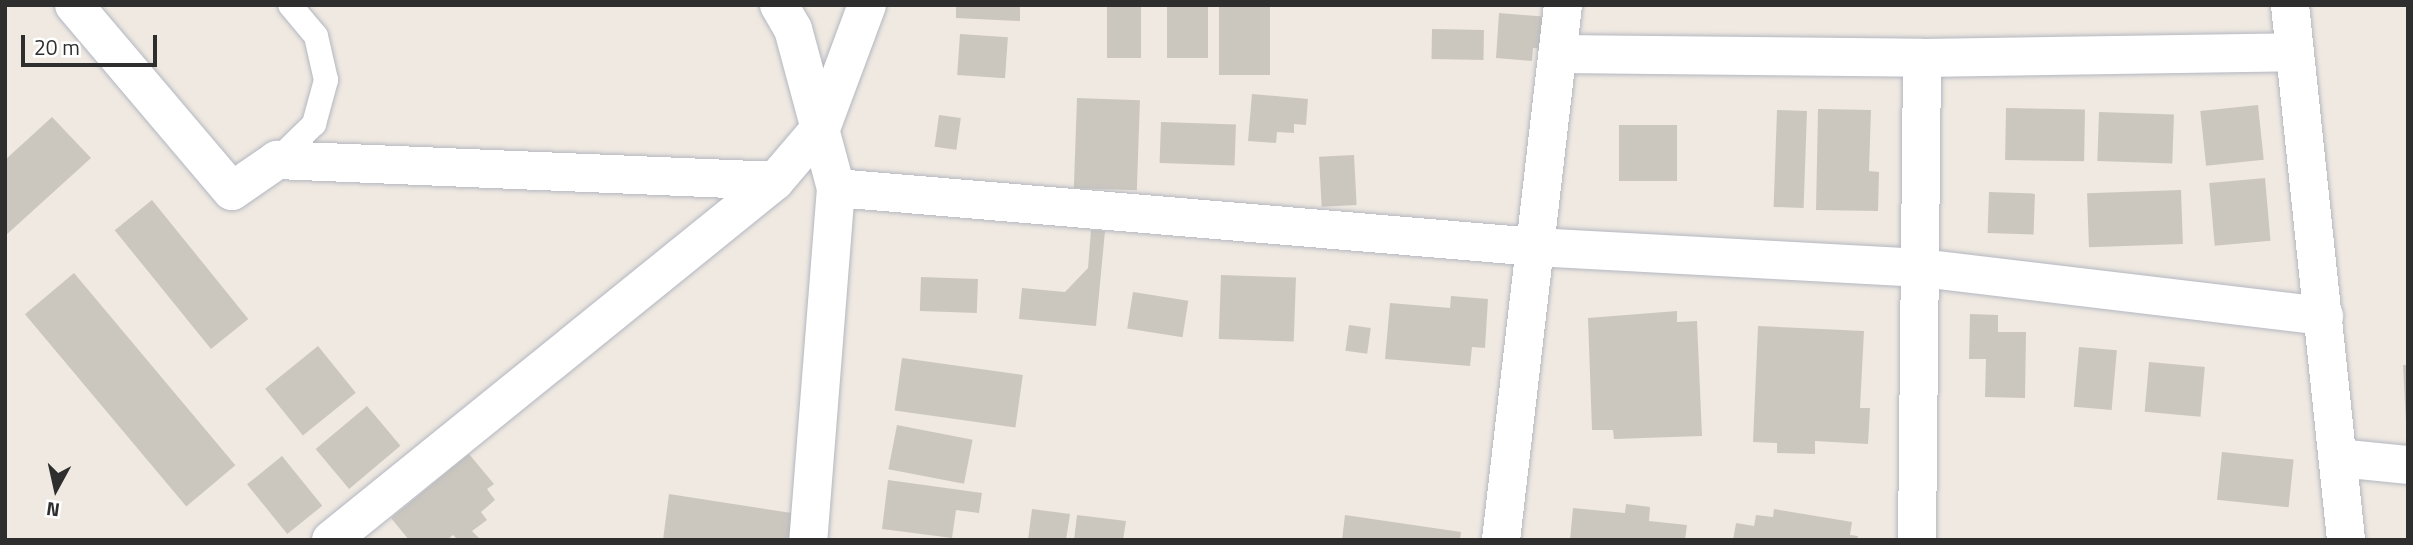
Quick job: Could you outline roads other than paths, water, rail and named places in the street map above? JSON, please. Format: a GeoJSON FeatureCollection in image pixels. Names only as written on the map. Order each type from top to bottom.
{"type":"FeatureCollection","features":[{"type":"Feature","properties":{"kind":"street"},"geometry":{"type":"LineString","coordinates":[[74,5],[232,191],[277,160],[775,181]]}},
{"type":"Feature","properties":{"kind":"street"},"geometry":{"type":"LineString","coordinates":[[779,5],[793,29],[822,126],[836,188],[808,540]]}},
{"type":"Feature","properties":{"kind":"street"},"geometry":{"type":"LineString","coordinates":[[331,540],[775,181],[822,126],[867,5]]}},
{"type":"Feature","properties":{"kind":"street"},"geometry":{"type":"LineString","coordinates":[[1501,540],[1563,5]]}},
{"type":"Feature","properties":{"kind":"street"},"geometry":{"type":"LineString","coordinates":[[2290,5],[2346,540]]}},
{"type":"Feature","properties":{"kind":"street"},"geometry":{"type":"LineString","coordinates":[[1558,54],[1922,58],[2295,52]]}},
{"type":"Feature","properties":{"kind":"street"},"geometry":{"type":"LineString","coordinates":[[1917,540],[1922,58]]}},
{"type":"Feature","properties":{"kind":"street"},"geometry":{"type":"LineString","coordinates":[[836,188],[1535,247],[1920,268],[2324,316]]}},
{"type":"Feature","properties":{"kind":"street"},"geometry":{"type":"LineString","coordinates":[[2339,458],[2408,465]]}},
{"type":"Feature","properties":{"kind":"lane"},"geometry":{"type":"LineString","coordinates":[[277,160],[314,124],[326,80],[316,36],[290,5]]}}]}
